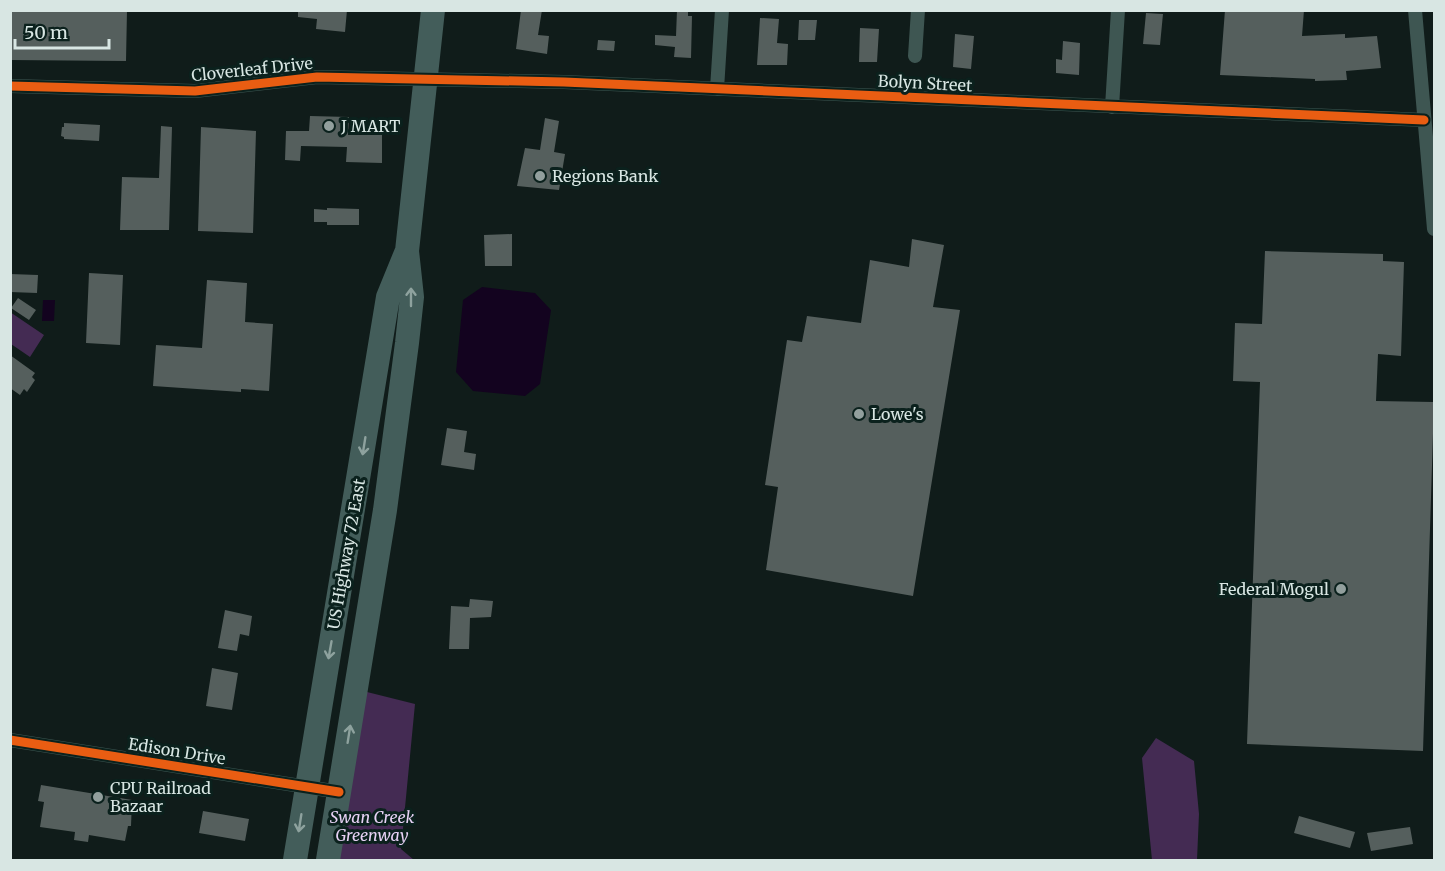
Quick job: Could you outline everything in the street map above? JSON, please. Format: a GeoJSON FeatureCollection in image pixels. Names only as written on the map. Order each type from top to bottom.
{"type":"FeatureCollection","features":[{"type":"Feature","properties":{"kind":"highway","name":"US Highway 72 East"},"geometry":{"type":"LineString","coordinates":[[328,861],[385,510],[407,343],[412,297],[407,250],[433,10]]}},
{"type":"Feature","properties":{"kind":"highway","name":"US Highway 72 East"},"geometry":{"type":"LineString","coordinates":[[295,861],[388,297],[407,250]]}},
{"type":"Feature","properties":{"kind":"street"},"geometry":{"type":"LineString","coordinates":[[717,89],[722,10]]}},
{"type":"Feature","properties":{"kind":"street"},"geometry":{"type":"LineString","coordinates":[[915,57],[918,10]]}},
{"type":"Feature","properties":{"kind":"street"},"geometry":{"type":"LineString","coordinates":[[1112,107],[1118,10]]}},
{"type":"Feature","properties":{"kind":"street"},"geometry":{"type":"LineString","coordinates":[[1415,10],[1434,230]]}},
{"type":"Feature","properties":{"kind":"street","name":"Cloverleaf Drive"},"geometry":{"type":"LineString","coordinates":[[10,86],[195,92],[317,77],[424,79]]}},
{"type":"Feature","properties":{"kind":"street","name":"Bolyn Street"},"geometry":{"type":"LineString","coordinates":[[424,79],[564,82],[1424,120]]}},
{"type":"Feature","properties":{"kind":"street","name":"Edison Drive"},"geometry":{"type":"LineString","coordinates":[[10,740],[339,792]]}},
{"type":"Feature","properties":{"kind":"green space"},"geometry":{"type":"Polygon","coordinates":[[[10,312],[44,335],[30,357],[11,344],[10,312]]]}},
{"type":"Feature","properties":{"kind":"green space","name":"Swan Creek Greenway"},"geometry":{"type":"Polygon","coordinates":[[[363,691],[415,704],[401,849],[414,860],[335,860],[363,691]]]}},
{"type":"Feature","properties":{"kind":"green space"},"geometry":{"type":"Polygon","coordinates":[[[1156,738],[1194,761],[1199,814],[1197,860],[1152,860],[1142,758],[1156,738]]]}},
{"type":"Feature","properties":{"kind":"shaded area"},"geometry":{"type":"Polygon","coordinates":[[[482,287],[535,293],[551,310],[540,384],[525,396],[473,391],[456,372],[463,300],[482,287]]]}},
{"type":"Feature","properties":{"kind":"shaded area"},"geometry":{"type":"Polygon","coordinates":[[[43,300],[55,300],[54,321],[42,321],[43,300]]]}},
{"type":"Feature","properties":{"kind":"building"},"geometry":{"type":"Polygon","coordinates":[[[10,10],[127,10],[126,61],[10,60],[10,10]]]}},
{"type":"Feature","properties":{"kind":"building"},"geometry":{"type":"Polygon","coordinates":[[[298,10],[347,10],[345,32],[316,29],[317,19],[298,17],[298,10]]]}},
{"type":"Feature","properties":{"kind":"building"},"geometry":{"type":"Polygon","coordinates":[[[521,10],[542,10],[538,35],[549,36],[547,54],[516,49],[521,10]]]}},
{"type":"Feature","properties":{"kind":"building"},"geometry":{"type":"Polygon","coordinates":[[[677,10],[688,10],[688,16],[692,16],[691,58],[674,57],[675,47],[655,45],[655,35],[676,36],[677,10]]]}},
{"type":"Feature","properties":{"kind":"building"},"geometry":{"type":"Polygon","coordinates":[[[1225,10],[1304,10],[1302,36],[1345,34],[1345,38],[1377,36],[1381,68],[1346,71],[1347,80],[1315,81],[1315,79],[1220,75],[1225,10]]]}},
{"type":"Feature","properties":{"kind":"building"},"geometry":{"type":"Polygon","coordinates":[[[1146,13],[1163,14],[1160,45],[1143,44],[1146,13]]]}},
{"type":"Feature","properties":{"kind":"building"},"geometry":{"type":"Polygon","coordinates":[[[760,18],[779,19],[777,43],[788,44],[787,65],[757,65],[760,18]]]}},
{"type":"Feature","properties":{"kind":"building"},"geometry":{"type":"Polygon","coordinates":[[[799,20],[817,20],[815,40],[798,40],[799,20]]]}},
{"type":"Feature","properties":{"kind":"building"},"geometry":{"type":"Polygon","coordinates":[[[860,28],[879,29],[877,62],[859,62],[860,28]]]}},
{"type":"Feature","properties":{"kind":"building"},"geometry":{"type":"Polygon","coordinates":[[[955,34],[974,36],[971,69],[953,67],[955,34]]]}},
{"type":"Feature","properties":{"kind":"building"},"geometry":{"type":"Polygon","coordinates":[[[598,40],[615,41],[614,51],[597,50],[598,40]]]}},
{"type":"Feature","properties":{"kind":"building"},"geometry":{"type":"Polygon","coordinates":[[[1063,41],[1080,43],[1079,75],[1056,73],[1056,59],[1062,60],[1063,41]]]}},
{"type":"Feature","properties":{"kind":"building"},"geometry":{"type":"Polygon","coordinates":[[[310,116],[349,117],[348,135],[382,135],[382,163],[346,162],[347,147],[301,146],[300,161],[285,160],[286,131],[309,131],[310,116]]]}},
{"type":"Feature","properties":{"kind":"building","name":"Regions Bank"},"geometry":{"type":"Polygon","coordinates":[[[545,118],[559,121],[554,152],[565,154],[559,190],[517,186],[525,148],[540,150],[545,118]]]}},
{"type":"Feature","properties":{"kind":"building"},"geometry":{"type":"Polygon","coordinates":[[[64,123],[100,125],[99,141],[64,139],[61,136],[64,123]]]}},
{"type":"Feature","properties":{"kind":"building"},"geometry":{"type":"Polygon","coordinates":[[[161,126],[172,127],[169,230],[120,230],[122,177],[159,178],[161,126]]]}},
{"type":"Feature","properties":{"kind":"building"},"geometry":{"type":"Polygon","coordinates":[[[201,127],[256,131],[253,233],[198,231],[201,127]]]}},
{"type":"Feature","properties":{"kind":"building"},"geometry":{"type":"Polygon","coordinates":[[[327,208],[359,209],[359,225],[327,225],[327,222],[314,222],[314,209],[327,210],[327,208]]]}},
{"type":"Feature","properties":{"kind":"building"},"geometry":{"type":"Polygon","coordinates":[[[512,234],[512,266],[485,266],[484,235],[512,234]]]}},
{"type":"Feature","properties":{"kind":"building","name":"Lowe's"},"geometry":{"type":"Polygon","coordinates":[[[912,239],[944,245],[933,307],[960,310],[913,596],[766,570],[778,487],[765,485],[787,340],[802,342],[807,316],[861,323],[870,260],[909,267],[912,239]]]}},
{"type":"Feature","properties":{"kind":"building","name":"Federal Mogul"},"geometry":{"type":"Polygon","coordinates":[[[1265,251],[1383,254],[1383,261],[1404,262],[1401,356],[1378,354],[1376,401],[1434,402],[1423,751],[1247,744],[1260,382],[1233,381],[1235,323],[1262,324],[1265,251]]]}},
{"type":"Feature","properties":{"kind":"building"},"geometry":{"type":"Polygon","coordinates":[[[89,273],[123,275],[120,345],[86,343],[89,273]]]}},
{"type":"Feature","properties":{"kind":"building"},"geometry":{"type":"Polygon","coordinates":[[[10,274],[38,275],[37,293],[10,292],[10,274]]]}},
{"type":"Feature","properties":{"kind":"building"},"geometry":{"type":"Polygon","coordinates":[[[207,280],[247,283],[245,322],[273,324],[269,391],[241,389],[241,392],[153,386],[156,345],[202,348],[207,280]]]}},
{"type":"Feature","properties":{"kind":"building"},"geometry":{"type":"Polygon","coordinates":[[[18,298],[36,310],[29,320],[11,308],[18,298]]]}},
{"type":"Feature","properties":{"kind":"building"},"geometry":{"type":"Polygon","coordinates":[[[10,355],[35,373],[32,377],[35,380],[27,392],[24,389],[20,395],[10,388],[10,355]]]}},
{"type":"Feature","properties":{"kind":"building"},"geometry":{"type":"Polygon","coordinates":[[[447,428],[467,431],[464,452],[476,454],[474,470],[441,465],[447,428]]]}},
{"type":"Feature","properties":{"kind":"building"},"geometry":{"type":"Polygon","coordinates":[[[470,599],[493,601],[491,617],[470,618],[469,649],[449,649],[451,606],[469,607],[470,599]]]}},
{"type":"Feature","properties":{"kind":"building"},"geometry":{"type":"Polygon","coordinates":[[[225,610],[252,616],[249,636],[240,634],[237,651],[218,648],[225,610]]]}},
{"type":"Feature","properties":{"kind":"building"},"geometry":{"type":"Polygon","coordinates":[[[212,668],[238,673],[232,710],[206,706],[212,668]]]}},
{"type":"Feature","properties":{"kind":"building"},"geometry":{"type":"Polygon","coordinates":[[[41,785],[132,800],[131,826],[128,826],[125,841],[89,835],[88,842],[74,840],[75,832],[40,827],[44,802],[38,801],[41,785]]]}},
{"type":"Feature","properties":{"kind":"building"},"geometry":{"type":"Polygon","coordinates":[[[203,811],[249,819],[245,841],[199,833],[203,811]]]}},
{"type":"Feature","properties":{"kind":"building"},"geometry":{"type":"Polygon","coordinates":[[[1299,816],[1355,832],[1350,848],[1294,833],[1299,816]]]}},
{"type":"Feature","properties":{"kind":"building"},"geometry":{"type":"Polygon","coordinates":[[[1410,827],[1413,844],[1371,851],[1367,833],[1410,827]]]}},
{"type":"Feature","properties":{"kind":"cycle path"},"geometry":{"type":"LineString","coordinates":[[10,86],[195,91],[317,77],[564,82],[1424,120]]}},
{"type":"Feature","properties":{"kind":"cycle path"},"geometry":{"type":"LineString","coordinates":[[10,740],[339,792]]}},
{"type":"Feature","properties":{"kind":"place","name":"J MART"},"geometry":{"type":"Point","coordinates":[329,126]}},
{"type":"Feature","properties":{"kind":"place","name":"Regions Bank"},"geometry":{"type":"Point","coordinates":[540,176]}},
{"type":"Feature","properties":{"kind":"place","name":"Lowe's"},"geometry":{"type":"Point","coordinates":[859,414]}},
{"type":"Feature","properties":{"kind":"place","name":"Federal Mogul"},"geometry":{"type":"Point","coordinates":[1341,589]}},
{"type":"Feature","properties":{"kind":"place","name":"CPU Railroad Bazaar"},"geometry":{"type":"Point","coordinates":[98,797]}}]}
